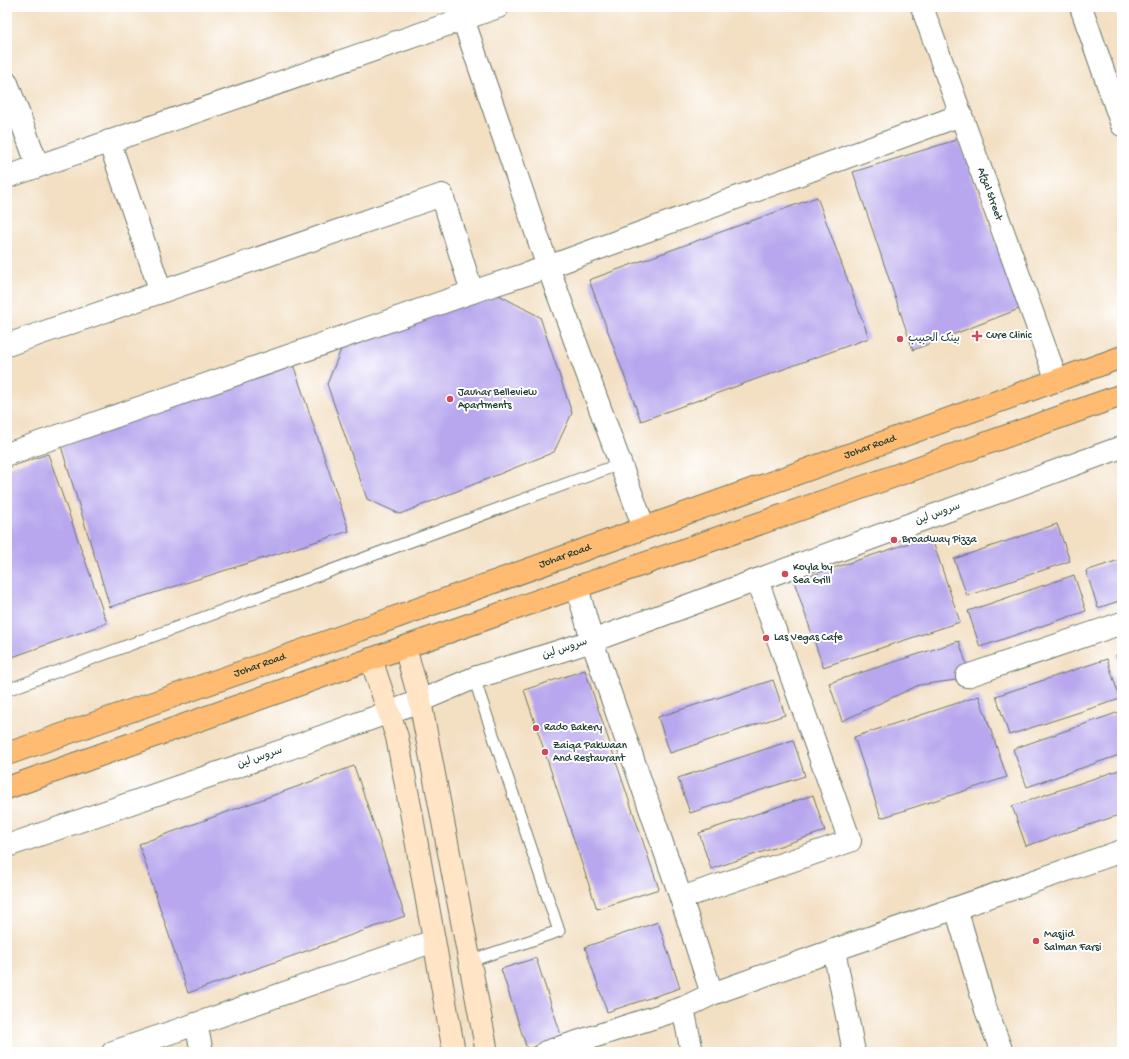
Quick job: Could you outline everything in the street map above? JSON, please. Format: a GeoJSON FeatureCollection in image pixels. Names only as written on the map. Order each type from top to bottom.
{"type":"FeatureCollection","features":[{"type":"Feature","properties":{"kind":"main road","name":"Johar Road"},"geometry":{"type":"LineString","coordinates":[[7,754],[262,665],[1122,358]]}},
{"type":"Feature","properties":{"kind":"main road"},"geometry":{"type":"LineString","coordinates":[[7,788],[1122,395]]}},
{"type":"Feature","properties":{"kind":"street"},"geometry":{"type":"LineString","coordinates":[[7,177],[460,13],[498,7]]}},
{"type":"Feature","properties":{"kind":"street","name":"Afzal Street"},"geometry":{"type":"LineString","coordinates":[[922,7],[1056,381]]}},
{"type":"Feature","properties":{"kind":"street"},"geometry":{"type":"LineString","coordinates":[[1081,7],[1122,125]]}},
{"type":"Feature","properties":{"kind":"street"},"geometry":{"type":"LineString","coordinates":[[460,13],[548,267],[644,528]]}},
{"type":"Feature","properties":{"kind":"street"},"geometry":{"type":"LineString","coordinates":[[7,84],[38,166]]}},
{"type":"Feature","properties":{"kind":"street"},"geometry":{"type":"LineString","coordinates":[[7,454],[472,292],[548,267],[961,115]]}},
{"type":"Feature","properties":{"kind":"street"},"geometry":{"type":"LineString","coordinates":[[109,141],[161,292]]}},
{"type":"Feature","properties":{"kind":"street"},"geometry":{"type":"LineString","coordinates":[[7,345],[442,195],[472,292]]}},
{"type":"Feature","properties":{"kind":"street","name":"سروس لین"},"geometry":{"type":"LineString","coordinates":[[7,846],[293,747],[420,701],[474,678],[592,641],[1122,447]]}},
{"type":"Feature","properties":{"kind":"street"},"geometry":{"type":"LineString","coordinates":[[681,898],[850,841],[757,580]]}},
{"type":"Feature","properties":{"kind":"street"},"geometry":{"type":"LineString","coordinates":[[577,587],[592,641],[681,898],[712,994]]}},
{"type":"Feature","properties":{"kind":"street"},"geometry":{"type":"LineString","coordinates":[[967,676],[1122,623]]}},
{"type":"Feature","properties":{"kind":"street"},"geometry":{"type":"LineString","coordinates":[[405,647],[420,701],[487,1052]]}},
{"type":"Feature","properties":{"kind":"street"},"geometry":{"type":"LineString","coordinates":[[371,659],[397,737],[454,1052]]}},
{"type":"Feature","properties":{"kind":"street"},"geometry":{"type":"LineString","coordinates":[[546,1052],[683,1008],[712,994],[834,950],[1122,851]]}},
{"type":"Feature","properties":{"kind":"street"},"geometry":{"type":"LineString","coordinates":[[956,908],[986,1010],[1002,1052]]}},
{"type":"Feature","properties":{"kind":"street"},"geometry":{"type":"LineString","coordinates":[[113,1052],[434,941]]}},
{"type":"Feature","properties":{"kind":"street"},"geometry":{"type":"LineString","coordinates":[[834,950],[854,1052]]}},
{"type":"Feature","properties":{"kind":"street"},"geometry":{"type":"LineString","coordinates":[[683,1008],[692,1052]]}},
{"type":"Feature","properties":{"kind":"street"},"geometry":{"type":"LineString","coordinates":[[196,1024],[202,1052]]}},
{"type":"Feature","properties":{"kind":"lane"},"geometry":{"type":"LineString","coordinates":[[7,690],[620,464]]}},
{"type":"Feature","properties":{"kind":"lane"},"geometry":{"type":"LineString","coordinates":[[470,961],[559,930],[474,678]]}},
{"type":"Feature","properties":{"kind":"building"},"geometry":{"type":"Polygon","coordinates":[[[959,139],[1019,309],[913,350],[853,172],[959,139]]]}},
{"type":"Feature","properties":{"kind":"building"},"geometry":{"type":"Polygon","coordinates":[[[817,197],[869,338],[641,421],[589,280],[817,197]]]}},
{"type":"Feature","properties":{"kind":"building","name":"Jauhar Belleview Apartments"},"geometry":{"type":"Polygon","coordinates":[[[495,293],[540,317],[572,413],[554,452],[400,514],[367,499],[327,384],[342,347],[495,293]]]}},
{"type":"Feature","properties":{"kind":"building"},"geometry":{"type":"Polygon","coordinates":[[[293,364],[349,531],[110,607],[61,446],[293,364]]]}},
{"type":"Feature","properties":{"kind":"building"},"geometry":{"type":"Polygon","coordinates":[[[48,454],[107,623],[7,659],[7,468],[48,454]]]}},
{"type":"Feature","properties":{"kind":"building"},"geometry":{"type":"Polygon","coordinates":[[[1057,524],[1070,561],[967,596],[954,559],[1057,524]]]}},
{"type":"Feature","properties":{"kind":"building"},"geometry":{"type":"Polygon","coordinates":[[[931,536],[960,622],[823,667],[794,581],[931,536]]]}},
{"type":"Feature","properties":{"kind":"building"},"geometry":{"type":"Polygon","coordinates":[[[1122,559],[1122,600],[1098,608],[1086,571],[1122,559]]]}},
{"type":"Feature","properties":{"kind":"building"},"geometry":{"type":"Polygon","coordinates":[[[1074,575],[1086,611],[980,647],[968,611],[1074,575]]]}},
{"type":"Feature","properties":{"kind":"building"},"geometry":{"type":"Polygon","coordinates":[[[959,641],[971,678],[919,685],[842,721],[829,683],[959,641]]]}},
{"type":"Feature","properties":{"kind":"building"},"geometry":{"type":"Polygon","coordinates":[[[1122,653],[1122,673],[1116,655],[1122,653]]]}},
{"type":"Feature","properties":{"kind":"building"},"geometry":{"type":"Polygon","coordinates":[[[1107,659],[1120,699],[1009,735],[996,696],[1107,659]]]}},
{"type":"Feature","properties":{"kind":"building"},"geometry":{"type":"Polygon","coordinates":[[[585,670],[659,889],[597,909],[524,690],[585,670]]]}},
{"type":"Feature","properties":{"kind":"building"},"geometry":{"type":"Polygon","coordinates":[[[773,680],[785,715],[670,753],[658,717],[773,680]]]}},
{"type":"Feature","properties":{"kind":"building"},"geometry":{"type":"Polygon","coordinates":[[[979,696],[1007,777],[881,818],[854,737],[979,696]]]}},
{"type":"Feature","properties":{"kind":"building"},"geometry":{"type":"Polygon","coordinates":[[[1122,711],[1122,754],[1027,787],[1013,749],[1122,711]]]}},
{"type":"Feature","properties":{"kind":"building"},"geometry":{"type":"Polygon","coordinates":[[[793,740],[805,776],[690,813],[678,778],[793,740]]]}},
{"type":"Feature","properties":{"kind":"building"},"geometry":{"type":"Polygon","coordinates":[[[354,766],[405,916],[188,993],[139,844],[354,766]]]}},
{"type":"Feature","properties":{"kind":"building"},"geometry":{"type":"Polygon","coordinates":[[[1122,769],[1122,814],[1026,846],[1012,806],[1122,769]]]}},
{"type":"Feature","properties":{"kind":"building"},"geometry":{"type":"Polygon","coordinates":[[[813,795],[825,831],[711,869],[699,833],[813,795]]]}},
{"type":"Feature","properties":{"kind":"building"},"geometry":{"type":"Polygon","coordinates":[[[658,922],[680,988],[607,1012],[585,947],[658,922]]]}},
{"type":"Feature","properties":{"kind":"building"},"geometry":{"type":"Polygon","coordinates":[[[536,958],[562,1038],[527,1049],[501,969],[536,958]]]}},
{"type":"Feature","properties":{"kind":"place","name":"Cure Clinic"},"geometry":{"type":"Point","coordinates":[977,336]}},
{"type":"Feature","properties":{"kind":"place","name":"بينک الحبيب"},"geometry":{"type":"Point","coordinates":[900,339]}},
{"type":"Feature","properties":{"kind":"place","name":"Jauhar Belleview Apartments"},"geometry":{"type":"Point","coordinates":[450,399]}},
{"type":"Feature","properties":{"kind":"place","name":"Broadway Pizza"},"geometry":{"type":"Point","coordinates":[894,540]}},
{"type":"Feature","properties":{"kind":"place","name":"Koyla by Sea Grill"},"geometry":{"type":"Point","coordinates":[785,574]}},
{"type":"Feature","properties":{"kind":"place","name":"Las Vegas Cafe"},"geometry":{"type":"Point","coordinates":[766,638]}},
{"type":"Feature","properties":{"kind":"place","name":"Rado Bakery"},"geometry":{"type":"Point","coordinates":[536,728]}},
{"type":"Feature","properties":{"kind":"place","name":"Zaiqa Pakwaan And Restaurant"},"geometry":{"type":"Point","coordinates":[545,752]}},
{"type":"Feature","properties":{"kind":"place","name":"Masjid Salman Farsi"},"geometry":{"type":"Point","coordinates":[1036,941]}}]}
